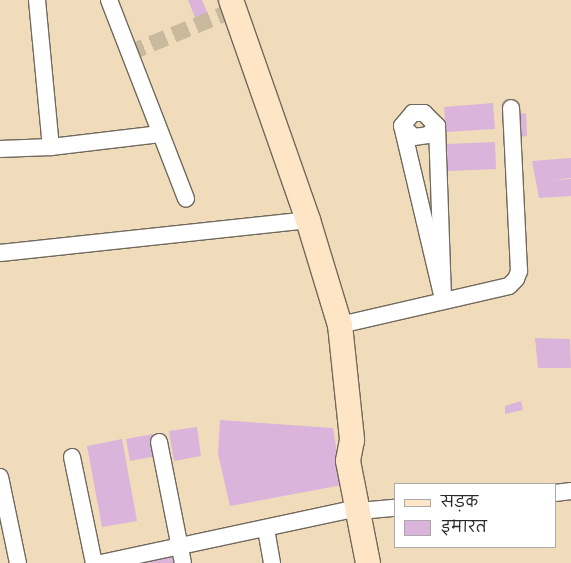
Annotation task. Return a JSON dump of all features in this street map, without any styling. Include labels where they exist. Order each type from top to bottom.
[{"type":"street","points":[[37,0],[51,147]]},
{"type":"street","points":[[109,0],[186,199]]},
{"type":"street","points":[[231,0],[308,220],[340,325],[352,440],[348,461],[381,563]]},
{"type":"street","points":[[340,325],[443,299],[510,286],[519,271],[511,108]]},
{"type":"street","points":[[402,126],[414,137],[428,135],[437,126],[443,299],[402,126]]},
{"type":"street","points":[[0,149],[51,147],[160,134]]},
{"type":"street","points":[[0,253],[308,220]]},
{"type":"street","points":[[159,442],[183,563]]},
{"type":"street","points":[[72,458],[94,563]]},
{"type":"street","points":[[0,477],[18,563]]},
{"type":"street","points":[[556,493],[571,492]]},
{"type":"street","points":[[101,563],[179,545],[364,509],[394,508]]},
{"type":"street","points":[[364,509],[368,563]]},
{"type":"street","points":[[266,529],[272,563]]},
{"type":"building","points":[[188,0],[202,0],[209,17],[197,22]]},
{"type":"building","points":[[493,103],[495,129],[446,132],[444,107]]},
{"type":"building","points":[[526,113],[527,136],[520,137],[519,114]]},
{"type":"building","points":[[495,142],[496,169],[448,171],[447,144]]},
{"type":"building","points":[[571,158],[571,178],[553,180],[571,179],[571,196],[539,198],[532,161]]},
{"type":"building","points":[[535,338],[570,339],[571,368],[538,368]]},
{"type":"building","points":[[521,401],[523,410],[505,414],[505,406]]},
{"type":"building","points":[[220,420],[333,428],[342,485],[230,506],[218,454]]},
{"type":"building","points":[[197,427],[201,456],[174,461],[169,431]]},
{"type":"building","points":[[153,434],[157,456],[130,461],[126,439]]},
{"type":"building","points":[[122,439],[137,521],[102,527],[87,446]]},
{"type":"building","points":[[174,555],[175,563],[143,563],[143,560]]},
{"type":"tunnel","points":[[129,53],[234,10]]}]
